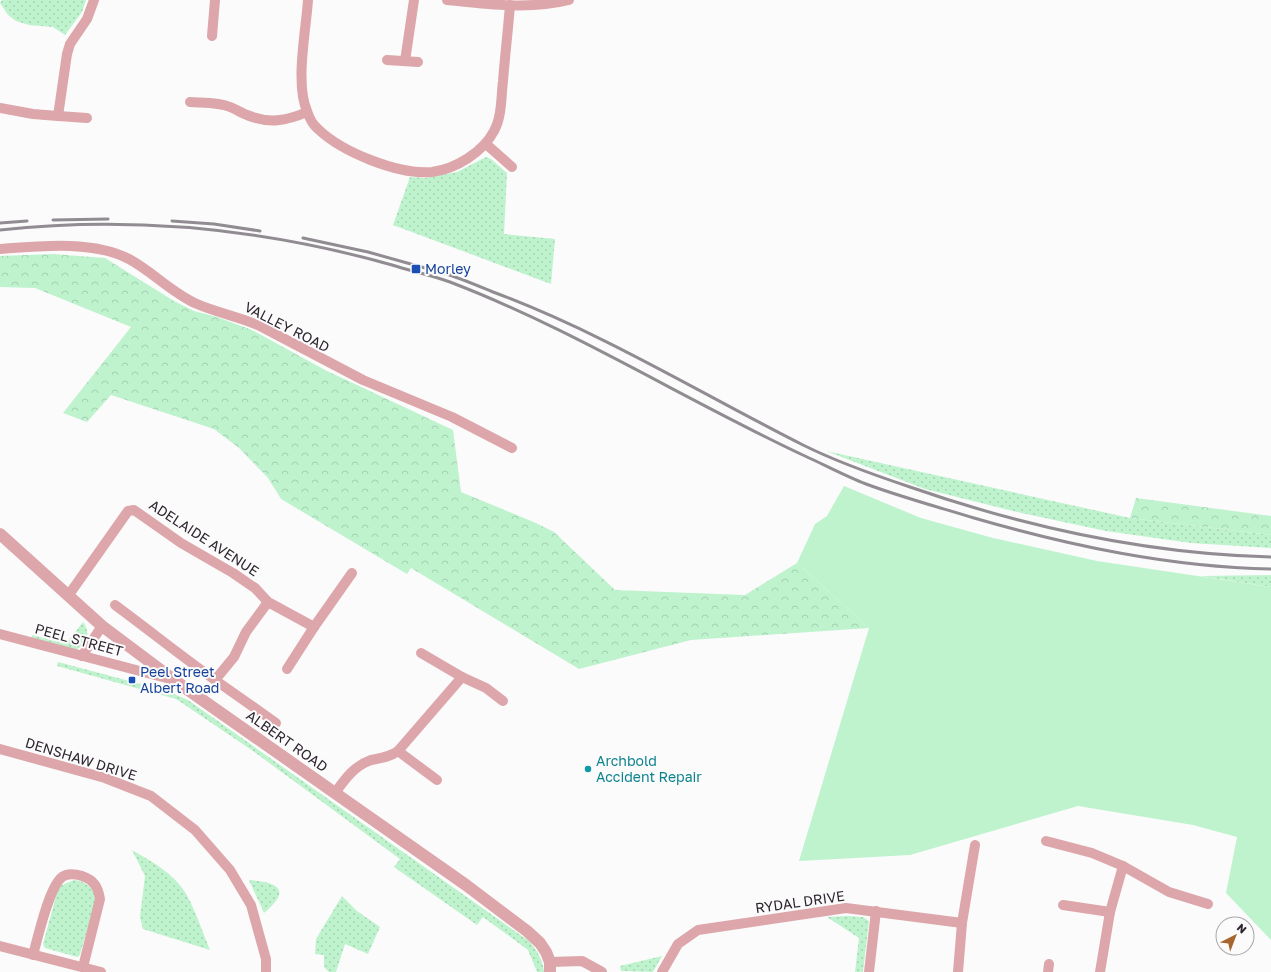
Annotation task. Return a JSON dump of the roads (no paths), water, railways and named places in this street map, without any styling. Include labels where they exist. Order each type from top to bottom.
[{"type":"street","points":[[58,116],[67,54],[70,44],[87,19],[94,0]]},
{"type":"street","points":[[212,36],[215,0]]},
{"type":"street","points":[[308,0],[301,80],[302,98],[307,112],[317,128],[333,141],[354,153],[409,170],[433,172],[454,165],[473,154],[486,144],[495,130],[500,110],[510,5]]},
{"type":"street","points":[[405,61],[414,0]]},
{"type":"street","points":[[447,0],[510,5],[554,4],[569,0]]},
{"type":"street","points":[[387,60],[418,62]]},
{"type":"street","points":[[190,102],[215,103],[230,107],[248,116],[270,121],[288,120],[307,112]]},
{"type":"street","points":[[0,108],[33,114],[87,118]]},
{"type":"street","points":[[486,144],[512,167]]},
{"type":"street","name":"VALLEY ROAD","points":[[0,249],[62,245],[111,252],[129,259],[175,292],[197,304],[255,324],[363,380],[452,417],[512,448]]},
{"type":"street","name":"ADELAIDE AVENUE","points":[[68,596],[128,512],[134,510],[181,543],[233,573],[255,588],[268,602],[314,627]]},
{"type":"street","name":"ALBERT ROAD","points":[[0,534],[102,626],[174,680],[466,885],[527,931],[540,943],[550,967]]},
{"type":"street","points":[[287,669],[352,573]]},
{"type":"street","points":[[215,680],[234,657],[246,632],[268,602]]},
{"type":"street","points":[[115,605],[155,634],[172,650],[276,724]]},
{"type":"street","points":[[82,656],[102,626]]},
{"type":"street","name":"PEEL STREET","points":[[0,634],[174,680]]},
{"type":"street","points":[[421,653],[462,677],[486,688],[504,701]]},
{"type":"street","points":[[335,793],[350,773],[359,766],[384,758],[398,751],[462,677]]},
{"type":"street","name":"DENSHAW DRIVE","points":[[0,749],[105,778],[151,796],[195,830],[230,870],[251,905],[266,959],[266,972]]},
{"type":"street","points":[[398,751],[437,780]]},
{"type":"street","points":[[1046,841],[1092,853],[1123,866],[1168,892],[1208,904]]},
{"type":"street","points":[[958,972],[962,923],[975,845]]},
{"type":"street","points":[[1100,972],[1110,912],[1123,866]]},
{"type":"street","points":[[33,955],[54,885],[63,876],[75,874],[91,879],[98,889],[100,898],[83,968]]},
{"type":"street","points":[[1063,905],[1110,912]]},
{"type":"street","name":"RYDAL DRIVE","points":[[662,972],[678,944],[698,930],[846,908],[962,923]]},
{"type":"street","points":[[869,972],[876,911]]},
{"type":"street","points":[[0,946],[33,955],[57,967],[83,968],[101,972]]},
{"type":"street","points":[[550,967],[582,961],[602,972]]},
{"type":"railway","points":[[53,220],[108,219]]},
{"type":"railway","points":[[0,223],[27,221]]},
{"type":"railway","points":[[172,221],[214,224],[260,231]]},
{"type":"railway","points":[[0,230],[99,224],[148,225],[198,229],[247,234],[296,242],[392,265],[450,282],[540,321],[760,434],[850,478],[879,489],[974,518],[1047,538],[1084,546],[1196,564],[1271,569]]},
{"type":"railway","points":[[303,238],[368,252],[425,268]]},
{"type":"railway","points":[[443,273],[573,325],[803,445],[842,463],[869,473],[998,514],[1088,536],[1179,550],[1225,555],[1271,557]]},
{"type":"place","name":"Morley","points":[[416,269]]},
{"type":"place","name":"Peel Street Albert Road","points":[[132,680]]},
{"type":"place","name":"Archbold Accident Repair","points":[[588,769]]}]
